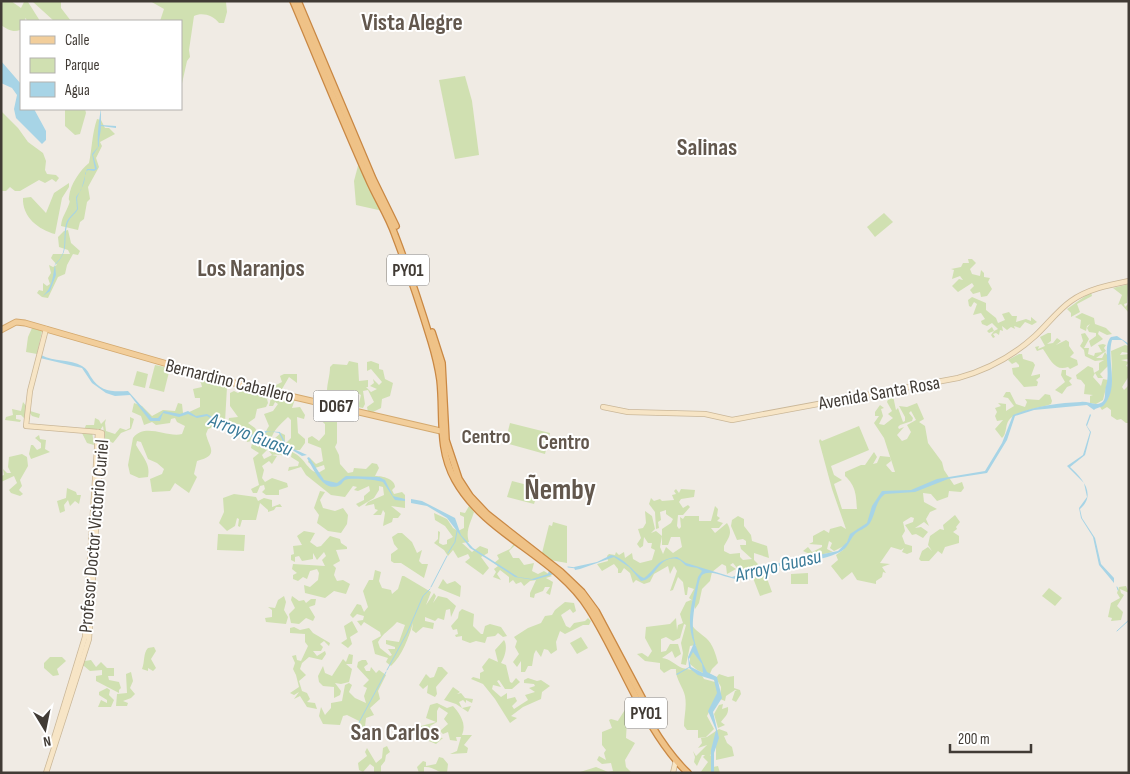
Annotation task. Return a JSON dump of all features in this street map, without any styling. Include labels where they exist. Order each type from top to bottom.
[{"type":"highway","name":"PY01","points":[[294,1],[350,132],[398,231],[442,363],[443,432],[454,469],[470,496],[487,514],[560,573],[589,608],[657,733],[688,773]]},
{"type":"highway","name":"PY01","points":[[298,1],[350,132]]},
{"type":"highway","name":"PY01","points":[[676,759],[692,773]]},
{"type":"main road","name":"Avenida Santa Rosa","points":[[603,407],[628,412],[705,414],[732,420],[958,378],[973,374],[1010,356],[1036,335],[1070,301],[1080,295],[1096,288],[1129,281]]},
{"type":"main road","name":"Bernardino Caballero","points":[[1,330],[16,322],[46,328],[230,382],[443,432]]},
{"type":"main road","name":"Profesor Doctor Victorio Curiel","points":[[44,773],[78,667],[85,637],[98,432],[26,426],[38,356],[46,328]]},
{"type":"main road","points":[[673,773],[676,759]]},
{"type":"green space","points":[[1,1],[11,1],[21,8],[24,2],[28,2],[39,20],[27,20],[25,18],[25,20],[20,20],[20,30],[15,31],[1,25]]},
{"type":"green space","points":[[32,1],[61,1],[61,8],[70,20],[53,20]]},
{"type":"green space","points":[[150,1],[226,2],[227,12],[224,23],[219,23],[207,15],[200,14],[194,16],[189,50],[190,57],[187,61],[182,84],[182,20],[160,20],[164,9]]},
{"type":"green space","points":[[465,76],[472,101],[479,155],[455,159],[439,80]]},
{"type":"green space","points":[[65,110],[85,110],[80,134],[75,135],[65,126]]},
{"type":"green space","points":[[1,111],[18,128],[28,142],[43,153],[46,161],[45,170],[47,174],[56,175],[59,178],[56,182],[52,179],[45,183],[39,180],[20,191],[15,191],[10,187],[6,191],[1,191]]},
{"type":"green space","points":[[97,119],[101,120],[105,128],[109,128],[115,134],[100,142],[102,146],[96,158],[99,167],[88,187],[90,199],[87,202],[84,219],[80,222],[78,230],[61,226],[70,202],[70,192],[73,183],[89,163]]},
{"type":"green space","points":[[359,162],[383,211],[356,205],[354,181]]},
{"type":"green space","points":[[69,183],[69,187],[62,198],[55,234],[38,226],[28,217],[23,205],[23,198],[31,197],[46,213],[54,193]]},
{"type":"green space","points":[[884,213],[893,222],[875,237],[867,227]]},
{"type":"green space","points":[[68,230],[71,243],[80,251],[78,255],[73,254],[65,274],[58,277],[48,298],[42,297],[37,293],[39,290],[43,291],[43,283],[47,286],[50,284],[48,278],[51,273],[49,265],[53,267],[57,265],[51,258],[53,254],[70,254],[68,250],[59,247],[58,237]]},
{"type":"green space","points":[[968,259],[972,259],[976,263],[970,269],[972,274],[980,276],[981,270],[984,273],[984,277],[990,278],[988,282],[992,289],[987,296],[981,297],[980,292],[973,294],[970,290],[974,286],[972,283],[958,292],[952,286],[959,279],[963,280],[960,276],[952,279],[954,270],[951,269],[961,267],[963,263],[969,263]]},
{"type":"green space","points":[[1129,284],[1127,303],[1124,304],[1125,307],[1129,303],[1129,313],[1121,304],[1118,305],[1122,295],[1113,288]]},
{"type":"green space","points":[[1091,292],[1092,296],[1077,304],[1080,312],[1071,317],[1071,313],[1067,309]]},
{"type":"green space","points":[[972,297],[986,303],[986,310],[996,318],[998,323],[1005,320],[1002,314],[1009,312],[1012,316],[1017,316],[1016,322],[1026,319],[1031,321],[1031,317],[1037,322],[1032,325],[1025,322],[1020,328],[1014,326],[1015,329],[1011,327],[1007,330],[1002,326],[1003,331],[1000,330],[999,335],[993,334],[995,337],[993,338],[991,335],[998,329],[992,323],[987,326],[982,324],[981,321],[985,319],[981,313],[973,315],[977,304],[974,302],[971,307],[969,306],[968,300]]},
{"type":"green space","points":[[1082,313],[1094,318],[1095,324],[1106,328],[1112,334],[1107,335],[1099,331],[1098,334],[1103,339],[1091,347],[1089,341],[1096,336],[1096,333],[1089,332],[1087,328],[1090,324],[1087,326],[1086,331],[1080,328],[1081,320],[1075,317]]},
{"type":"green space","points":[[992,327],[994,331],[989,333],[987,331]]},
{"type":"green space","points":[[32,328],[42,331],[37,354],[26,352],[28,337]]},
{"type":"green space","points":[[1051,333],[1051,341],[1047,344],[1053,343],[1057,338],[1061,341],[1056,345],[1066,340],[1069,342],[1069,346],[1074,353],[1070,357],[1077,360],[1078,365],[1070,369],[1068,367],[1060,368],[1053,364],[1043,349],[1037,351],[1035,347],[1039,346],[1038,349],[1045,346],[1040,337]]},
{"type":"green space","points":[[1085,333],[1089,339],[1084,348],[1089,348],[1088,354],[1094,356],[1095,353],[1102,352],[1098,345],[1106,345],[1104,348],[1106,351],[1096,358],[1102,358],[1105,352],[1108,366],[1100,374],[1103,378],[1098,378],[1095,373],[1093,377],[1101,386],[1103,379],[1108,380],[1103,400],[1096,404],[1090,403],[1090,396],[1093,395],[1084,394],[1085,385],[1081,380],[1077,379],[1076,375],[1088,366],[1093,368],[1094,373],[1099,370],[1099,363],[1104,360],[1095,361],[1085,356],[1084,350],[1080,346],[1083,341],[1081,334]]},
{"type":"green space","points":[[1125,345],[1129,346],[1129,353],[1122,352],[1120,355],[1129,354],[1129,359],[1121,360],[1129,362],[1126,366],[1129,367],[1129,376],[1122,387],[1124,390],[1129,385],[1129,423],[1121,419],[1117,420],[1111,416],[1111,410],[1107,407],[1102,410],[1100,407],[1108,398],[1112,382],[1111,351]]},
{"type":"green space","points":[[1022,354],[1023,359],[1033,362],[1035,365],[1031,376],[1040,374],[1040,377],[1036,380],[1038,382],[1037,386],[1024,387],[1013,374],[1012,368],[1019,367],[1019,365],[1016,362],[1012,364],[1008,360]]},
{"type":"green space","points":[[349,361],[358,363],[359,381],[368,380],[368,387],[366,387],[371,392],[377,389],[370,386],[374,383],[373,379],[379,385],[382,382],[371,369],[367,371],[367,362],[371,361],[379,364],[379,369],[383,370],[385,379],[393,383],[390,396],[382,399],[381,408],[371,413],[368,412],[367,407],[374,402],[368,390],[363,391],[365,404],[363,408],[358,407],[361,395],[357,393],[352,404],[347,405],[343,403],[348,395],[347,391],[336,404],[332,402],[332,393],[327,392],[330,367],[333,364],[347,365]]},
{"type":"green space","points":[[155,365],[170,368],[164,392],[149,388]]},
{"type":"green space","points":[[1062,370],[1066,370],[1066,375],[1072,378],[1069,381],[1072,385],[1067,387],[1062,394],[1055,390],[1065,382],[1061,375]]},
{"type":"green space","points":[[137,371],[148,374],[145,388],[133,385]]},
{"type":"green space","points":[[198,373],[209,379],[213,377],[227,387],[225,422],[208,429],[206,434],[211,447],[211,454],[197,461],[194,474],[197,477],[189,493],[175,483],[170,491],[152,492],[150,479],[162,474],[164,469],[148,459],[141,442],[137,441],[136,445],[147,464],[148,477],[139,478],[130,474],[128,465],[133,438],[138,433],[144,431],[182,434],[185,426],[177,422],[175,418],[171,419],[170,423],[156,425],[152,422],[144,425],[141,416],[132,412],[134,403],[142,406],[152,416],[163,410],[175,411],[178,403],[182,404],[183,413],[200,407],[200,398],[195,398],[193,389],[202,387],[195,376]]},
{"type":"green space","points":[[284,374],[297,374],[297,383],[289,377],[282,389],[274,391],[272,387],[282,382],[280,376]]},
{"type":"green space","points":[[245,388],[295,399],[292,408],[300,407],[305,415],[304,419],[297,417],[298,433],[305,439],[305,443],[300,450],[291,450],[289,455],[272,455],[277,456],[272,464],[269,461],[262,466],[264,470],[262,478],[265,482],[272,478],[287,483],[288,487],[279,490],[279,495],[266,495],[262,492],[265,489],[264,485],[260,486],[257,493],[253,493],[251,489],[259,485],[253,458],[259,453],[251,448],[252,443],[261,439],[247,442],[246,437],[234,437],[227,431],[229,418],[238,417],[230,406],[230,393],[234,391],[238,393]],"holes":[[[271,398],[269,406],[273,406],[275,402],[278,404],[273,411],[264,414],[269,426],[261,439],[255,428],[248,423],[255,418],[257,409],[266,407],[267,399]],[[288,417],[291,420],[291,438],[285,444],[285,435],[281,433],[275,438],[281,445],[269,451],[272,455],[264,459],[262,455],[271,446],[272,437]]]},
{"type":"green space","points":[[1006,392],[1010,392],[1016,404],[1025,407],[1027,402],[1025,399],[1039,400],[1045,394],[1050,395],[1052,401],[1051,404],[1022,412],[1012,417],[1002,438],[995,429],[1003,420],[997,421],[995,408],[1001,406],[998,403],[1006,404],[1006,411],[1014,406],[1008,398],[1003,397]]},
{"type":"green space","points":[[893,396],[896,410],[898,408],[903,422],[905,417],[899,406],[907,407],[917,403],[924,419],[919,422],[925,426],[928,443],[942,462],[944,470],[954,485],[962,482],[964,488],[961,492],[949,491],[948,497],[937,501],[931,494],[923,493],[924,502],[937,509],[930,512],[926,519],[929,526],[924,522],[915,528],[921,527],[928,532],[923,538],[916,534],[912,535],[905,525],[913,522],[914,518],[911,517],[903,522],[905,531],[902,536],[905,544],[912,546],[912,552],[907,554],[902,552],[904,548],[901,550],[891,547],[880,563],[890,564],[882,567],[886,573],[883,572],[882,577],[876,581],[876,584],[857,580],[852,572],[842,580],[831,566],[838,560],[836,555],[843,550],[845,545],[834,551],[830,548],[832,543],[829,541],[827,549],[833,552],[817,555],[803,551],[808,547],[812,552],[822,547],[822,545],[809,544],[813,542],[813,536],[824,530],[829,533],[830,529],[841,526],[846,529],[832,489],[820,439],[822,441],[859,426],[869,450],[831,466],[834,475],[842,480],[834,484],[842,509],[857,509],[855,491],[845,476],[845,472],[865,465],[874,452],[877,457],[873,464],[877,463],[880,456],[890,457],[891,461],[886,465],[892,472],[895,472],[884,438],[874,423],[879,416],[875,416],[875,412],[880,405],[884,408],[881,409],[883,416],[879,424],[884,425],[893,418],[888,414],[892,411],[887,402],[889,397]],"holes":[[[911,411],[916,420],[907,425],[911,432],[907,439],[902,441],[897,435],[904,427],[899,429],[898,427],[912,421],[913,418],[909,413]]]},
{"type":"green space","points":[[23,402],[30,411],[40,414],[39,418],[32,416],[30,413],[30,419],[26,420],[21,415],[16,415],[16,419],[21,420],[20,422],[5,420],[6,417],[13,415],[12,409],[21,411]]},
{"type":"green space","points":[[325,408],[329,415],[332,413],[337,414],[337,443],[335,447],[339,455],[340,464],[348,473],[353,472],[354,468],[366,469],[372,463],[377,464],[379,468],[375,476],[391,480],[395,487],[392,490],[394,494],[402,492],[405,495],[405,508],[391,506],[401,514],[398,518],[393,518],[392,522],[383,526],[385,513],[383,510],[381,515],[373,515],[378,510],[375,509],[374,504],[365,506],[368,502],[384,495],[383,487],[379,486],[379,490],[374,498],[359,507],[356,504],[364,500],[364,496],[370,491],[369,486],[358,491],[354,490],[357,487],[353,486],[345,497],[331,495],[306,475],[301,467],[288,471],[289,467],[298,466],[299,462],[291,457],[292,452],[314,471],[318,473],[325,469],[324,465],[315,468],[308,462],[310,458],[316,464],[323,461],[321,448],[308,443],[308,438],[312,436],[319,441],[325,434],[325,424],[318,418],[321,410]]},
{"type":"green space","points":[[130,417],[134,419],[131,429],[121,433],[113,443],[105,439],[103,426],[100,430],[92,431],[94,445],[87,443],[82,433],[76,431],[80,428],[84,430],[86,425],[94,425],[95,418],[101,424],[106,419],[106,431],[115,434],[120,428],[126,430],[130,428]]},
{"type":"green space","points":[[510,423],[550,433],[545,454],[509,444],[510,440],[506,439]]},
{"type":"green space","points":[[39,435],[40,439],[46,440],[45,449],[50,452],[31,459],[29,454],[31,445],[37,450],[41,448],[41,443],[35,438]]},
{"type":"green space","points":[[22,454],[27,457],[28,466],[20,480],[22,486],[19,490],[23,494],[20,496],[11,493],[9,490],[17,483],[14,476],[1,482],[1,476],[4,475],[3,469],[7,473],[11,473],[8,467],[9,457]]},
{"type":"green space","points":[[512,481],[539,488],[534,504],[507,497]]},
{"type":"green space","points":[[67,488],[76,492],[77,495],[81,495],[79,504],[75,501],[70,506],[68,500],[64,505],[65,511],[60,513],[57,501],[66,498]]},
{"type":"green space","points":[[676,489],[679,493],[681,489],[695,490],[694,497],[681,499],[679,502],[683,508],[688,505],[690,507],[683,515],[678,515],[677,526],[679,529],[681,527],[680,517],[683,519],[685,516],[699,516],[699,521],[711,521],[715,506],[718,509],[717,516],[720,518],[717,521],[723,523],[719,528],[711,528],[715,533],[727,523],[730,530],[724,551],[730,554],[740,553],[740,557],[743,560],[752,559],[741,549],[740,545],[746,545],[746,541],[743,539],[737,540],[731,526],[732,520],[738,516],[744,519],[744,526],[751,535],[752,541],[767,546],[769,558],[754,553],[754,560],[759,565],[749,570],[743,569],[740,572],[733,563],[730,565],[736,569],[727,574],[726,566],[722,564],[712,572],[710,581],[702,589],[699,603],[695,609],[694,605],[691,618],[692,625],[711,643],[718,663],[712,669],[709,676],[690,664],[690,653],[696,649],[696,645],[690,646],[686,665],[681,664],[683,653],[681,643],[686,625],[684,624],[680,638],[673,641],[666,637],[661,639],[661,652],[666,651],[670,644],[678,644],[681,654],[675,658],[672,651],[662,658],[680,667],[696,671],[704,679],[715,682],[719,689],[716,707],[707,716],[714,729],[706,737],[698,738],[698,730],[687,730],[684,726],[685,696],[676,669],[671,669],[664,673],[660,669],[660,663],[645,661],[637,654],[642,653],[648,657],[652,651],[645,638],[646,627],[670,624],[676,618],[677,630],[678,625],[683,623],[680,614],[686,602],[693,601],[689,598],[694,589],[688,587],[687,595],[685,595],[683,582],[678,577],[673,590],[670,591],[677,571],[674,566],[670,574],[668,566],[654,574],[650,582],[644,584],[636,580],[633,583],[630,573],[624,568],[621,573],[618,573],[618,569],[614,564],[602,571],[597,564],[608,561],[607,556],[609,554],[615,555],[616,552],[619,555],[624,552],[625,558],[632,553],[633,559],[640,563],[652,560],[655,550],[651,548],[652,543],[648,543],[644,537],[643,546],[640,548],[637,544],[641,538],[638,529],[643,528],[646,523],[645,511],[652,516],[655,529],[651,533],[656,531],[662,536],[662,529],[671,523],[673,519],[666,514],[666,510],[660,512],[661,520],[658,522],[659,528],[656,529],[655,512],[649,504],[651,498],[654,501],[660,499],[662,501],[674,500],[672,495],[676,494],[674,491]],"holes":[[[662,536],[662,545],[668,545],[671,537],[680,537],[682,547],[673,553],[666,547],[663,554],[660,547]]]},
{"type":"green space","points":[[320,491],[325,492],[320,500],[323,508],[335,511],[343,508],[348,515],[347,524],[341,533],[328,531],[317,523],[319,515],[314,508]]},
{"type":"green space","points":[[234,494],[256,497],[258,501],[264,498],[272,500],[272,507],[280,504],[282,507],[276,507],[268,512],[260,503],[256,520],[242,520],[240,527],[238,526],[239,519],[237,518],[235,526],[227,531],[219,523],[224,512],[223,498]]},
{"type":"green space","points":[[469,506],[474,512],[468,530],[469,542],[462,543],[472,552],[480,546],[488,549],[488,553],[481,557],[489,568],[483,575],[465,562],[470,558],[468,554],[458,558],[453,550],[448,556],[444,550],[434,543],[438,539],[438,531],[440,532],[439,543],[443,545],[447,544],[447,540],[453,537],[445,526],[435,520],[434,513],[447,519],[453,528],[458,531],[464,528],[464,517],[460,515],[460,512],[465,513]]},
{"type":"green space","points":[[955,515],[960,522],[956,527],[957,529],[953,532],[959,536],[959,543],[945,547],[942,554],[938,551],[929,561],[921,561],[919,559],[922,551],[928,547],[932,551],[928,545],[930,536],[940,529],[944,530],[943,525]]},
{"type":"green space","points":[[553,522],[567,526],[567,563],[550,560],[542,553],[549,525],[552,526]]},
{"type":"green space","points":[[304,531],[315,533],[310,542],[317,547],[321,546],[330,536],[340,539],[341,543],[347,547],[347,549],[336,550],[340,561],[333,565],[336,568],[334,575],[337,581],[343,580],[350,584],[346,594],[334,591],[325,598],[305,593],[304,585],[310,587],[318,580],[319,573],[317,569],[310,571],[307,579],[303,577],[298,581],[293,579],[293,575],[297,573],[292,569],[293,564],[325,566],[322,560],[326,556],[324,552],[317,560],[313,553],[313,559],[302,561],[299,556],[295,557],[295,562],[291,560],[291,555],[294,554],[293,546],[302,545],[297,536]]},
{"type":"green space","points":[[402,533],[412,542],[417,553],[422,550],[419,561],[422,564],[428,564],[424,578],[401,563],[391,561],[391,554],[398,549],[392,537]]},
{"type":"green space","points":[[218,534],[245,535],[244,551],[217,550]]},
{"type":"green space","points":[[515,545],[509,551],[513,558],[519,558],[524,565],[534,563],[532,571],[538,574],[544,571],[552,576],[546,578],[553,582],[550,595],[546,593],[550,587],[545,587],[543,591],[535,594],[534,598],[530,597],[536,580],[530,581],[524,586],[521,582],[516,584],[513,580],[509,583],[509,577],[500,570],[497,574],[501,580],[493,577],[496,572],[494,569],[498,566],[494,563],[499,559],[497,555],[510,549]]},
{"type":"green space","points":[[375,570],[381,572],[379,581],[382,588],[391,590],[392,594],[398,589],[402,576],[404,576],[431,592],[426,605],[434,593],[436,596],[433,603],[438,596],[447,598],[456,606],[451,617],[450,609],[446,610],[444,620],[438,618],[435,621],[425,617],[425,621],[434,623],[433,629],[423,627],[416,633],[412,630],[413,623],[402,652],[391,666],[386,662],[388,658],[375,654],[372,641],[381,636],[380,632],[364,622],[361,626],[357,621],[363,620],[364,616],[357,614],[353,618],[350,615],[357,604],[361,605],[364,612],[368,607],[363,591],[369,580],[373,580]],"holes":[[[397,622],[405,625],[399,642],[386,640],[386,644],[395,647],[395,649],[388,649],[392,655],[390,656],[380,648],[378,642]]]},
{"type":"green space","points":[[765,573],[772,592],[760,596],[753,578]]},
{"type":"green space","points":[[808,573],[808,584],[791,584],[791,574]]},
{"type":"green space","points":[[443,579],[447,584],[455,581],[461,586],[460,597],[438,588]]},
{"type":"green space","points":[[1126,586],[1129,593],[1120,589],[1124,595],[1117,606],[1123,612],[1121,620],[1111,621],[1112,618],[1108,617],[1111,603],[1120,598],[1117,593],[1119,587]]},
{"type":"green space","points":[[1049,588],[1062,598],[1055,606],[1042,596]]},
{"type":"green space","points":[[284,596],[286,602],[284,610],[288,617],[286,624],[266,622],[265,618],[272,617],[272,610],[268,607],[275,608],[278,600]]},
{"type":"green space","points":[[292,596],[299,601],[304,600],[306,603],[311,599],[316,599],[315,605],[309,607],[315,617],[313,621],[306,618],[299,624],[291,623],[289,614],[295,608],[291,600]]},
{"type":"green space","points":[[565,602],[574,603],[576,611],[573,613],[570,609],[561,615],[566,626],[570,628],[574,623],[585,621],[588,618],[591,621],[589,625],[583,625],[565,634],[560,631],[556,642],[557,650],[551,654],[548,650],[544,649],[541,657],[536,650],[532,666],[528,666],[525,672],[521,672],[521,661],[517,667],[513,662],[519,654],[515,647],[517,641],[514,637],[528,628],[541,623],[545,616],[552,615]]},
{"type":"green space","points":[[462,609],[474,614],[473,626],[481,634],[483,634],[485,626],[490,624],[501,627],[507,636],[503,637],[498,633],[495,636],[487,637],[485,643],[476,641],[470,643],[462,640],[462,636],[456,637],[455,635],[458,634],[457,629],[453,630],[451,626],[458,618],[459,612]]},
{"type":"green space","points":[[352,621],[358,632],[350,637],[352,644],[348,648],[341,643],[347,639],[344,626]]},
{"type":"green space","points":[[294,627],[300,630],[309,628],[313,633],[330,643],[329,646],[324,641],[320,644],[323,647],[321,651],[313,651],[317,656],[325,651],[326,654],[322,660],[309,657],[302,663],[300,669],[306,675],[299,681],[302,691],[307,693],[310,699],[307,702],[315,703],[317,709],[307,707],[300,696],[294,699],[299,692],[294,695],[290,693],[299,687],[293,669],[295,663],[292,656],[296,655],[297,660],[301,661],[308,646],[305,642],[305,634],[290,633],[290,628]]},
{"type":"green space","points":[[581,637],[588,648],[577,654],[570,643]]},
{"type":"green space","points":[[504,640],[506,651],[501,663],[506,665],[510,682],[512,683],[516,678],[520,682],[512,689],[505,689],[499,680],[497,681],[501,687],[493,685],[492,689],[501,697],[507,693],[507,699],[515,697],[517,701],[512,706],[514,709],[528,700],[525,695],[535,692],[529,688],[535,686],[534,684],[524,683],[524,680],[528,678],[537,681],[541,680],[550,686],[542,692],[541,699],[523,707],[511,716],[517,718],[510,723],[483,684],[471,679],[473,677],[480,679],[480,673],[484,671],[482,667],[489,658],[498,662],[495,650]]},
{"type":"green space","points":[[154,647],[156,651],[151,659],[156,668],[153,671],[148,668],[148,671],[142,669],[146,650]]},
{"type":"green space","points":[[349,654],[353,655],[352,664],[346,664],[352,669],[349,682],[335,683],[341,691],[340,695],[334,698],[334,687],[323,686],[319,682],[318,676],[323,666],[325,673],[332,676],[343,659],[346,662]]},
{"type":"green space","points":[[86,656],[85,661],[91,660],[96,667],[101,662],[107,668],[114,668],[114,676],[108,676],[109,680],[119,682],[121,688],[119,693],[96,681],[96,676],[102,675],[102,670],[90,671],[81,666]]},
{"type":"green space","points":[[50,657],[62,657],[66,661],[57,669],[59,675],[53,676],[44,668],[44,663]]},
{"type":"green space","points":[[366,660],[368,664],[364,667],[366,671],[370,671],[371,667],[376,673],[379,670],[386,675],[378,691],[380,699],[370,708],[374,715],[366,718],[365,727],[362,730],[357,729],[359,721],[347,715],[343,716],[340,725],[323,724],[319,716],[321,707],[325,715],[331,708],[331,703],[342,701],[345,685],[349,683],[352,685],[349,692],[355,698],[366,703],[364,696],[367,688],[363,686],[369,680],[357,667],[358,662]]},
{"type":"green space","points":[[438,667],[442,667],[448,673],[436,687],[437,694],[435,697],[427,693],[428,685],[423,689],[419,685],[426,674],[430,678],[434,677]]},
{"type":"green space","points":[[131,672],[133,681],[130,688],[135,694],[123,701],[128,703],[127,706],[116,706],[117,694],[127,693],[126,674]]},
{"type":"green space","points":[[719,674],[728,677],[734,676],[734,688],[740,690],[741,694],[736,702],[732,700],[735,691],[737,691],[735,690],[726,696],[725,701],[720,699],[721,687],[716,678]]},
{"type":"green space","points":[[453,687],[460,692],[457,694],[461,693],[465,698],[473,699],[472,703],[466,700],[466,703],[463,700],[459,702],[462,708],[444,700]]},
{"type":"green space","points":[[107,688],[110,690],[109,695],[114,700],[111,707],[98,707],[101,700],[107,703],[107,700],[99,695],[99,692]]},
{"type":"green space","points":[[632,700],[637,703],[638,720],[634,723],[627,720],[626,738],[635,743],[625,760],[626,767],[632,773],[577,773],[596,767],[608,772],[613,771],[611,763],[602,764],[597,760],[599,756],[606,760],[604,753],[606,750],[602,745],[602,732],[612,728],[609,720],[618,721]]},
{"type":"green space","points":[[437,703],[447,708],[453,706],[463,723],[462,735],[472,735],[464,745],[468,748],[467,753],[450,754],[457,751],[461,737],[456,737],[457,741],[450,740],[448,732],[443,734],[440,731],[448,724],[444,719],[448,713],[439,707],[437,722],[430,726],[431,731],[428,736],[443,738],[436,744],[424,739],[421,726],[436,722],[426,718],[430,705]]},
{"type":"green space","points":[[723,704],[722,709],[728,707],[728,712],[721,722],[725,725],[718,728],[714,714],[719,705]]},
{"type":"green space","points":[[471,706],[468,712],[462,708]]},
{"type":"green space","points":[[719,729],[727,732],[728,735],[724,736],[727,743],[732,747],[734,756],[716,760],[716,746],[713,754],[710,755],[713,757],[713,767],[718,766],[720,773],[714,773],[713,769],[712,773],[700,773],[708,762],[703,757],[705,755],[702,755],[697,766],[694,762],[693,751],[696,756],[707,745],[698,748],[702,743],[701,738],[707,737]]},
{"type":"green space","points":[[387,746],[390,752],[386,755],[385,761],[381,766],[381,773],[374,773],[374,767],[370,764],[363,772],[359,770],[358,763],[367,756],[365,752],[367,748],[376,763],[382,758],[383,748]]},
{"type":"green space","points":[[439,757],[443,758],[448,764],[447,773],[424,767],[424,773],[419,773],[417,767],[423,761],[426,762],[426,766],[436,764]]},
{"type":"water","points":[[1,61],[20,83],[20,110],[35,110],[46,131],[46,140],[42,144],[16,118],[14,109],[17,95],[12,88],[1,83]]},
{"type":"water","points":[[101,110],[101,125],[116,126],[116,128],[101,126],[99,146],[93,155],[97,169],[94,171],[88,170],[86,172],[87,169],[95,169],[92,154],[98,147],[98,128]]},
{"type":"water","points":[[80,192],[77,198],[78,209],[67,225],[64,250],[66,224],[77,209],[76,197]]},
{"type":"water","points":[[64,250],[63,255],[60,260],[55,265],[56,275],[50,291],[43,296],[50,286],[55,264]]},
{"type":"water","points":[[1117,336],[1129,344],[1129,346],[1122,340],[1112,340],[1110,356],[1111,390],[1109,398],[1103,406],[1094,410],[1087,405],[1034,410],[1015,416],[1007,440],[987,473],[948,479],[915,492],[885,494],[879,500],[868,525],[852,537],[843,550],[832,556],[759,570],[738,579],[714,573],[702,575],[694,610],[693,628],[695,644],[707,672],[717,677],[722,698],[713,712],[719,738],[714,753],[714,773],[711,773],[711,750],[716,730],[708,711],[717,693],[714,680],[698,675],[689,668],[676,674],[689,667],[688,657],[694,643],[690,626],[691,610],[698,577],[702,571],[687,566],[679,560],[671,559],[661,564],[646,580],[641,581],[629,567],[614,557],[580,569],[575,570],[574,567],[597,562],[611,555],[621,559],[644,578],[660,562],[677,557],[686,563],[732,577],[764,566],[838,551],[847,542],[850,534],[867,523],[872,506],[882,491],[911,490],[937,479],[985,471],[1002,443],[1013,415],[1029,409],[1055,404],[1083,402],[1096,404],[1103,402],[1107,380],[1107,346],[1111,337]],"holes":[[[693,652],[702,664],[703,673],[691,667],[689,659]]]},
{"type":"water","points":[[41,355],[82,366],[98,386],[107,390],[128,391],[152,418],[158,418],[164,411],[180,414],[188,411],[196,416],[207,414],[222,422],[221,425],[207,416],[197,418],[188,414],[179,417],[163,413],[160,421],[150,421],[130,395],[115,396],[106,393],[92,383],[82,368],[40,358]]},
{"type":"water","points":[[1090,414],[1087,426],[1091,432],[1085,455],[1070,467],[1084,483],[1067,466],[1083,455],[1090,432],[1086,425]]},
{"type":"water","points":[[228,422],[237,429],[256,436],[264,431],[269,431],[259,437],[265,441],[284,443],[279,433],[271,431],[280,432],[287,446],[307,455],[302,456],[284,445],[265,442],[227,428]]},
{"type":"water","points":[[309,457],[324,480],[337,483],[346,476],[379,477],[385,480],[393,496],[405,499],[405,501],[395,500],[383,482],[380,481],[348,479],[344,480],[340,485],[329,486],[320,479],[307,458]]},
{"type":"water","points":[[1087,497],[1080,509],[1082,518],[1095,538],[1101,564],[1114,578],[1114,583],[1099,565],[1093,537],[1081,518],[1079,508]]},
{"type":"water","points":[[411,499],[422,501],[455,518],[461,535],[473,548],[518,577],[532,579],[548,574],[549,570],[554,574],[534,580],[515,577],[470,548],[447,518],[427,506],[411,503]]},
{"type":"waterway","name":"Arroyo Guasu","points":[[221,423],[228,427]]},
{"type":"waterway","points":[[448,553],[455,542],[457,531]]},
{"type":"waterway","points":[[431,587],[447,556]]},
{"type":"waterway","name":"Arroyo Guasu","points":[[568,567],[576,568]]},
{"type":"waterway","points":[[387,670],[407,633],[423,596],[430,589]]},
{"type":"waterway","points":[[1117,631],[1129,620]]},
{"type":"waterway","points":[[356,728],[386,672]]},
{"type":"district","name":"Vista Alegre","points":[[412,22]]},
{"type":"district","name":"Salinas","points":[[707,147]]},
{"type":"district","name":"Los Naranjos","points":[[251,268]]},
{"type":"district","name":"Centro","points":[[486,436]]},
{"type":"district","name":"Centro","points":[[564,442]]},
{"type":"district","name":"Ñemby","points":[[560,489]]},
{"type":"district","name":"San Carlos","points":[[395,732]]}]
